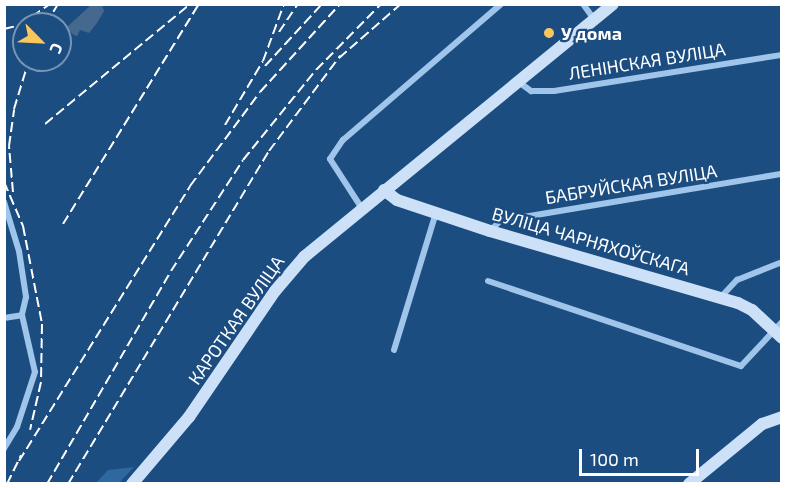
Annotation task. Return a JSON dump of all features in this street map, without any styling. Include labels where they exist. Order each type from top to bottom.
[{"type":"street","points":[[361,207],[330,159],[367,119],[501,4]]},
{"type":"street","points":[[583,4],[594,20]]},
{"type":"street","name":"КАРОТКАЯ ВУЛІЦА","points":[[132,483],[196,407],[290,273],[361,207],[520,82],[613,4]]},
{"type":"street","name":"ЛЕНІНСКАЯ ВУЛІЦА","points":[[520,82],[531,91],[554,91],[782,55]]},
{"type":"street","name":"БАБРУЙСКАЯ ВУЛІЦА","points":[[490,231],[500,221],[782,174]]},
{"type":"street","name":"ВУЛІЦА ЧАРНЯХОЎСКАГА","points":[[384,190],[397,200],[490,231],[745,306],[779,330]]},
{"type":"street","points":[[4,202],[19,251],[26,297],[22,315],[35,372],[17,427],[4,450]]},
{"type":"street","points":[[394,350],[436,213]]},
{"type":"street","points":[[720,298],[737,280],[780,264]]},
{"type":"street","points":[[488,281],[741,366],[779,330]]},
{"type":"street","points":[[4,318],[22,315]]},
{"type":"street","points":[[689,483],[762,424],[782,417]]},
{"type":"shaded area","points":[[92,4],[102,5],[104,11],[89,33],[80,30],[77,36],[74,35],[72,22]]},
{"type":"shaded area","points":[[134,467],[119,483],[96,483],[108,470]]},
{"type":"railway","points":[[4,29],[20,25],[50,4]]},
{"type":"railway","points":[[53,12],[58,4]]},
{"type":"railway","points":[[45,124],[190,4]]},
{"type":"railway","points":[[63,224],[199,4]]},
{"type":"railway","points":[[225,125],[263,61],[284,4]]},
{"type":"railway","points":[[279,32],[298,4]]},
{"type":"railway","points":[[265,66],[322,4]]},
{"type":"railway","points":[[19,461],[190,186],[260,92],[340,4]]},
{"type":"railway","points":[[47,484],[171,271],[243,160],[316,70],[381,4]]},
{"type":"railway","points":[[339,58],[401,4]]},
{"type":"railway","points":[[68,484],[269,151],[340,56]]},
{"type":"railway","points":[[13,192],[9,146],[14,109],[25,72]]},
{"type":"railway","points":[[4,182],[23,226],[42,324],[41,382],[30,430]]},
{"type":"railway","points":[[7,484],[21,455]]},
{"type":"place","name":"У дома","points":[[549,33]]}]
